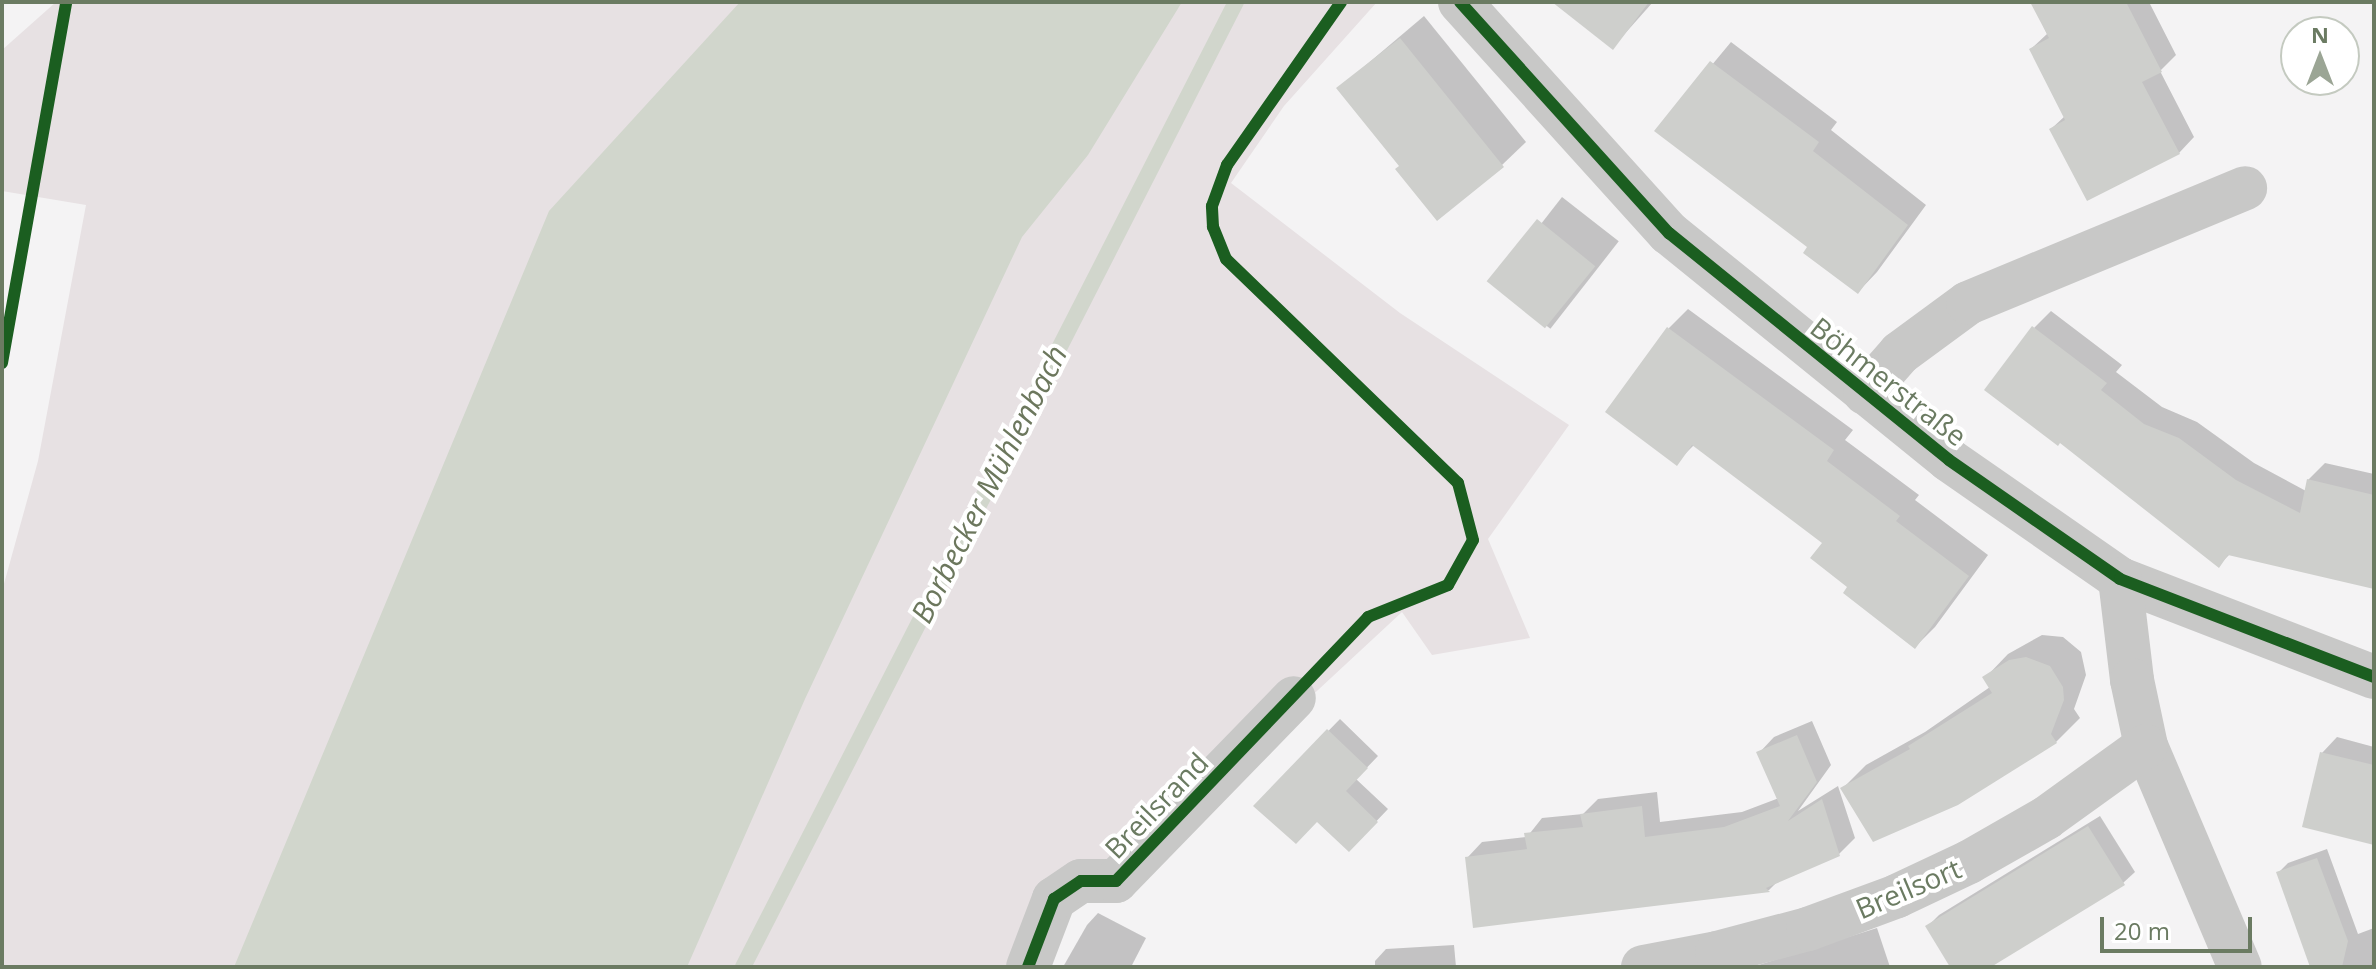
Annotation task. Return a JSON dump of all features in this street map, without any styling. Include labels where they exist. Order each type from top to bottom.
[{"type":"street","name":"Böhmerstraße","points":[[1460,2],[1669,233],[1949,460],[2120,579],[2374,677]]},
{"type":"street","name":"Böhmerstraße","points":[[1865,393],[1900,353],[1968,303],[2245,188]]},
{"type":"street","points":[[2120,579],[2132,680],[2146,746],[2240,967]]},
{"type":"street","name":"Breilsrand","points":[[1028,967],[1054,899],[1081,881],[1116,881],[1294,698]]},
{"type":"street","name":"Breilsort","points":[[1643,967],[1717,953],[1808,929],[1897,896],[1969,862],[2046,818],[2146,746]]},
{"type":"shaded area","points":[[56,2],[1377,2],[1284,106],[1231,183],[1400,313],[1569,425],[1488,539],[1530,638],[1432,655],[1402,612],[1304,703],[1120,854],[1077,874],[1021,967],[2,967],[2,591],[38,461],[86,205],[2,191],[2,50]]},
{"type":"shaded area","points":[[740,2],[1182,2],[1088,155],[1022,237],[805,699],[687,967],[234,967],[549,211]]},
{"type":"building","points":[[1552,2],[1649,2],[1613,50]]},
{"type":"building","points":[[2030,2],[2126,2],[2162,72],[2142,82],[2180,154],[2087,201],[2049,129],[2065,120],[2029,49],[2049,38]]},
{"type":"building","points":[[1400,38],[1504,167],[1437,221],[1395,169],[1399,166],[1336,88]]},
{"type":"building","points":[[1710,61],[1819,142],[1813,151],[1908,225],[1858,294],[1803,253],[1807,247],[1654,131]]},
{"type":"building","points":[[1537,219],[1595,266],[1545,328],[1487,281]]},
{"type":"building","points":[[2032,326],[2107,383],[2101,390],[2144,424],[2179,438],[2236,480],[2300,513],[2307,479],[2374,495],[2374,589],[2228,555],[2219,568],[2060,443],[2058,446],[1984,390]]},
{"type":"building","points":[[1667,327],[1834,450],[1827,461],[1900,516],[1896,521],[1969,576],[1915,649],[1843,593],[1847,587],[1810,558],[1822,543],[1692,445],[1677,466],[1605,412]]},
{"type":"building","points":[[2026,657],[2050,666],[2063,687],[2064,700],[2051,734],[2057,743],[1958,805],[1873,842],[1840,788],[1910,749],[1908,746],[1992,693],[1982,677],[2009,660]]},
{"type":"building","points":[[1327,729],[1368,768],[1346,791],[1378,822],[1349,852],[1317,822],[1296,844],[1253,806]]},
{"type":"building","points":[[1797,735],[1817,782],[1788,821],[1822,799],[1840,856],[1766,888],[1770,892],[1473,928],[1465,857],[1527,849],[1524,833],[1583,827],[1580,814],[1642,806],[1645,837],[1724,827],[1780,806],[1756,752]]},
{"type":"building","points":[[2320,752],[2374,765],[2374,845],[2302,827]]},
{"type":"building","points":[[2088,826],[2125,885],[1991,967],[1950,967],[1925,926]]},
{"type":"building","points":[[2317,858],[2348,941],[2342,967],[2310,967],[2276,872]]},
{"type":"waterway","name":"Borbecker Mühlenbach","points":[[743,967],[1236,2]]},
{"type":"cycle path","points":[[2,363],[66,2]]},
{"type":"cycle path","points":[[1028,967],[1054,899],[1081,881],[1116,881],[1368,617],[1448,585],[1473,540],[1458,483],[1226,259],[1213,227],[1212,206],[1227,165],[1341,2]]},
{"type":"cycle path","points":[[1460,2],[1669,233],[1949,460],[2120,579],[2374,677]]}]
